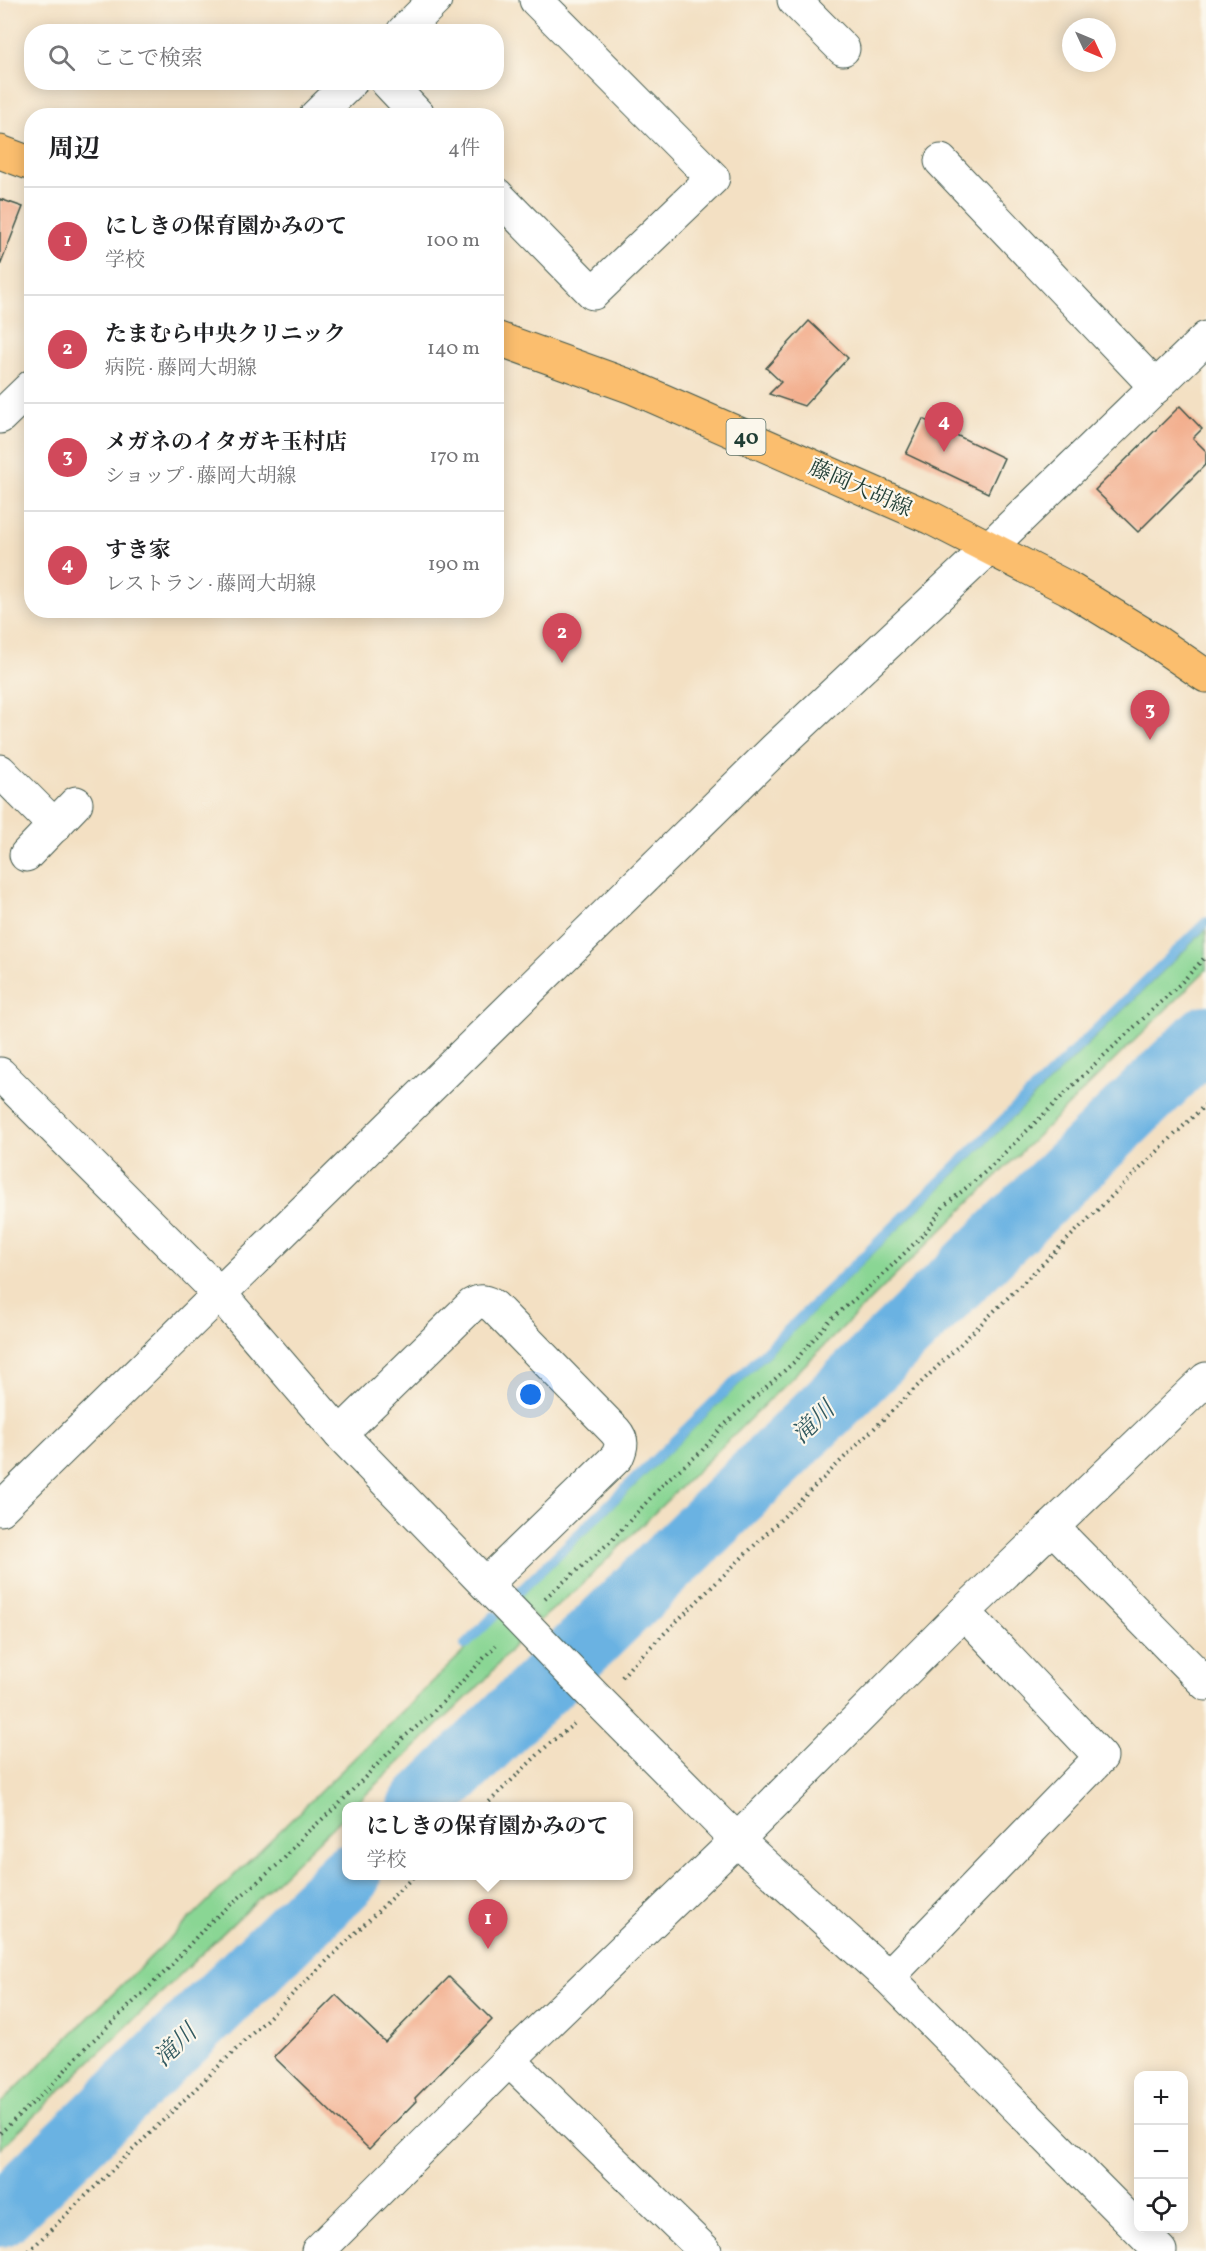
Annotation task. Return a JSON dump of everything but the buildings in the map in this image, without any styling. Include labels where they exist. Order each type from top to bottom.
[{"type":"main road","points":[[0,152],[24,161]]},
{"type":"main road","name":"藤岡大胡線","points":[[504,341],[632,387],[931,518],[1068,588],[1155,641],[1206,676]]},
{"type":"street","points":[[411,24],[435,0]]},
{"type":"street","points":[[504,202],[593,293],[713,178],[536,0]]},
{"type":"street","points":[[794,0],[843,49]]},
{"type":"street","points":[[324,108],[343,90]]},
{"type":"street","points":[[395,90],[411,108]]},
{"type":"street","points":[[941,161],[1156,387]]},
{"type":"street","points":[[0,1509],[767,757],[990,547],[1206,338]]},
{"type":"street","points":[[0,417],[24,394]]},
{"type":"street","points":[[0,771],[66,815],[26,855]]},
{"type":"street","points":[[0,1074],[219,1293],[340,1434],[596,1698],[737,1840],[888,1977],[1160,2251]]},
{"type":"street","points":[[340,1434],[464,1313],[479,1301],[494,1306],[615,1431],[621,1439],[622,1448],[618,1457],[486,1584]]},
{"type":"street","points":[[318,2251],[509,2060],[737,1840],[964,1612],[1206,1379]]},
{"type":"street","points":[[1052,1527],[1206,1684]]},
{"type":"street","points":[[888,1977],[1101,1757],[964,1612]]},
{"type":"street","points":[[509,2060],[705,2251]]},
{"type":"path","points":[[0,2133],[167,1970],[208,1924],[282,1862],[303,1836],[337,1806],[404,1737],[431,1715],[610,1542],[668,1479],[701,1452],[722,1427],[794,1362],[830,1320],[876,1281],[925,1233],[944,1206],[983,1174],[1181,983],[1206,956]]},
{"type":"path","points":[[489,1802],[550,1743],[589,1713],[596,1698],[1206,1104]]},
{"type":"path","points":[[29,2251],[409,1880]]},
{"type":"green space","points":[[1206,929],[1206,970],[578,1588],[539,1621],[518,1599]]},
{"type":"green space","points":[[500,1616],[521,1637],[485,1680],[358,1802],[342,1802],[342,1818],[0,2149],[0,2104]]},
{"type":"waterway","points":[[519,1592],[1206,922]]},
{"type":"waterway","name":"滝川","points":[[424,1802],[1206,1037]]},
{"type":"waterway","points":[[465,1645],[494,1616]]},
{"type":"waterway","name":"滝川","points":[[0,2215],[345,1880]]},
{"type":"place","name":"すき家","points":[[944,452]]},
{"type":"place","name":"たまむら中央クリニック","points":[[562,663]]},
{"type":"place","name":"メガネのイタガキ玉村店","points":[[1150,740]]},
{"type":"place","name":"にしきの保育園かみのて","points":[[488,1949]]}]
